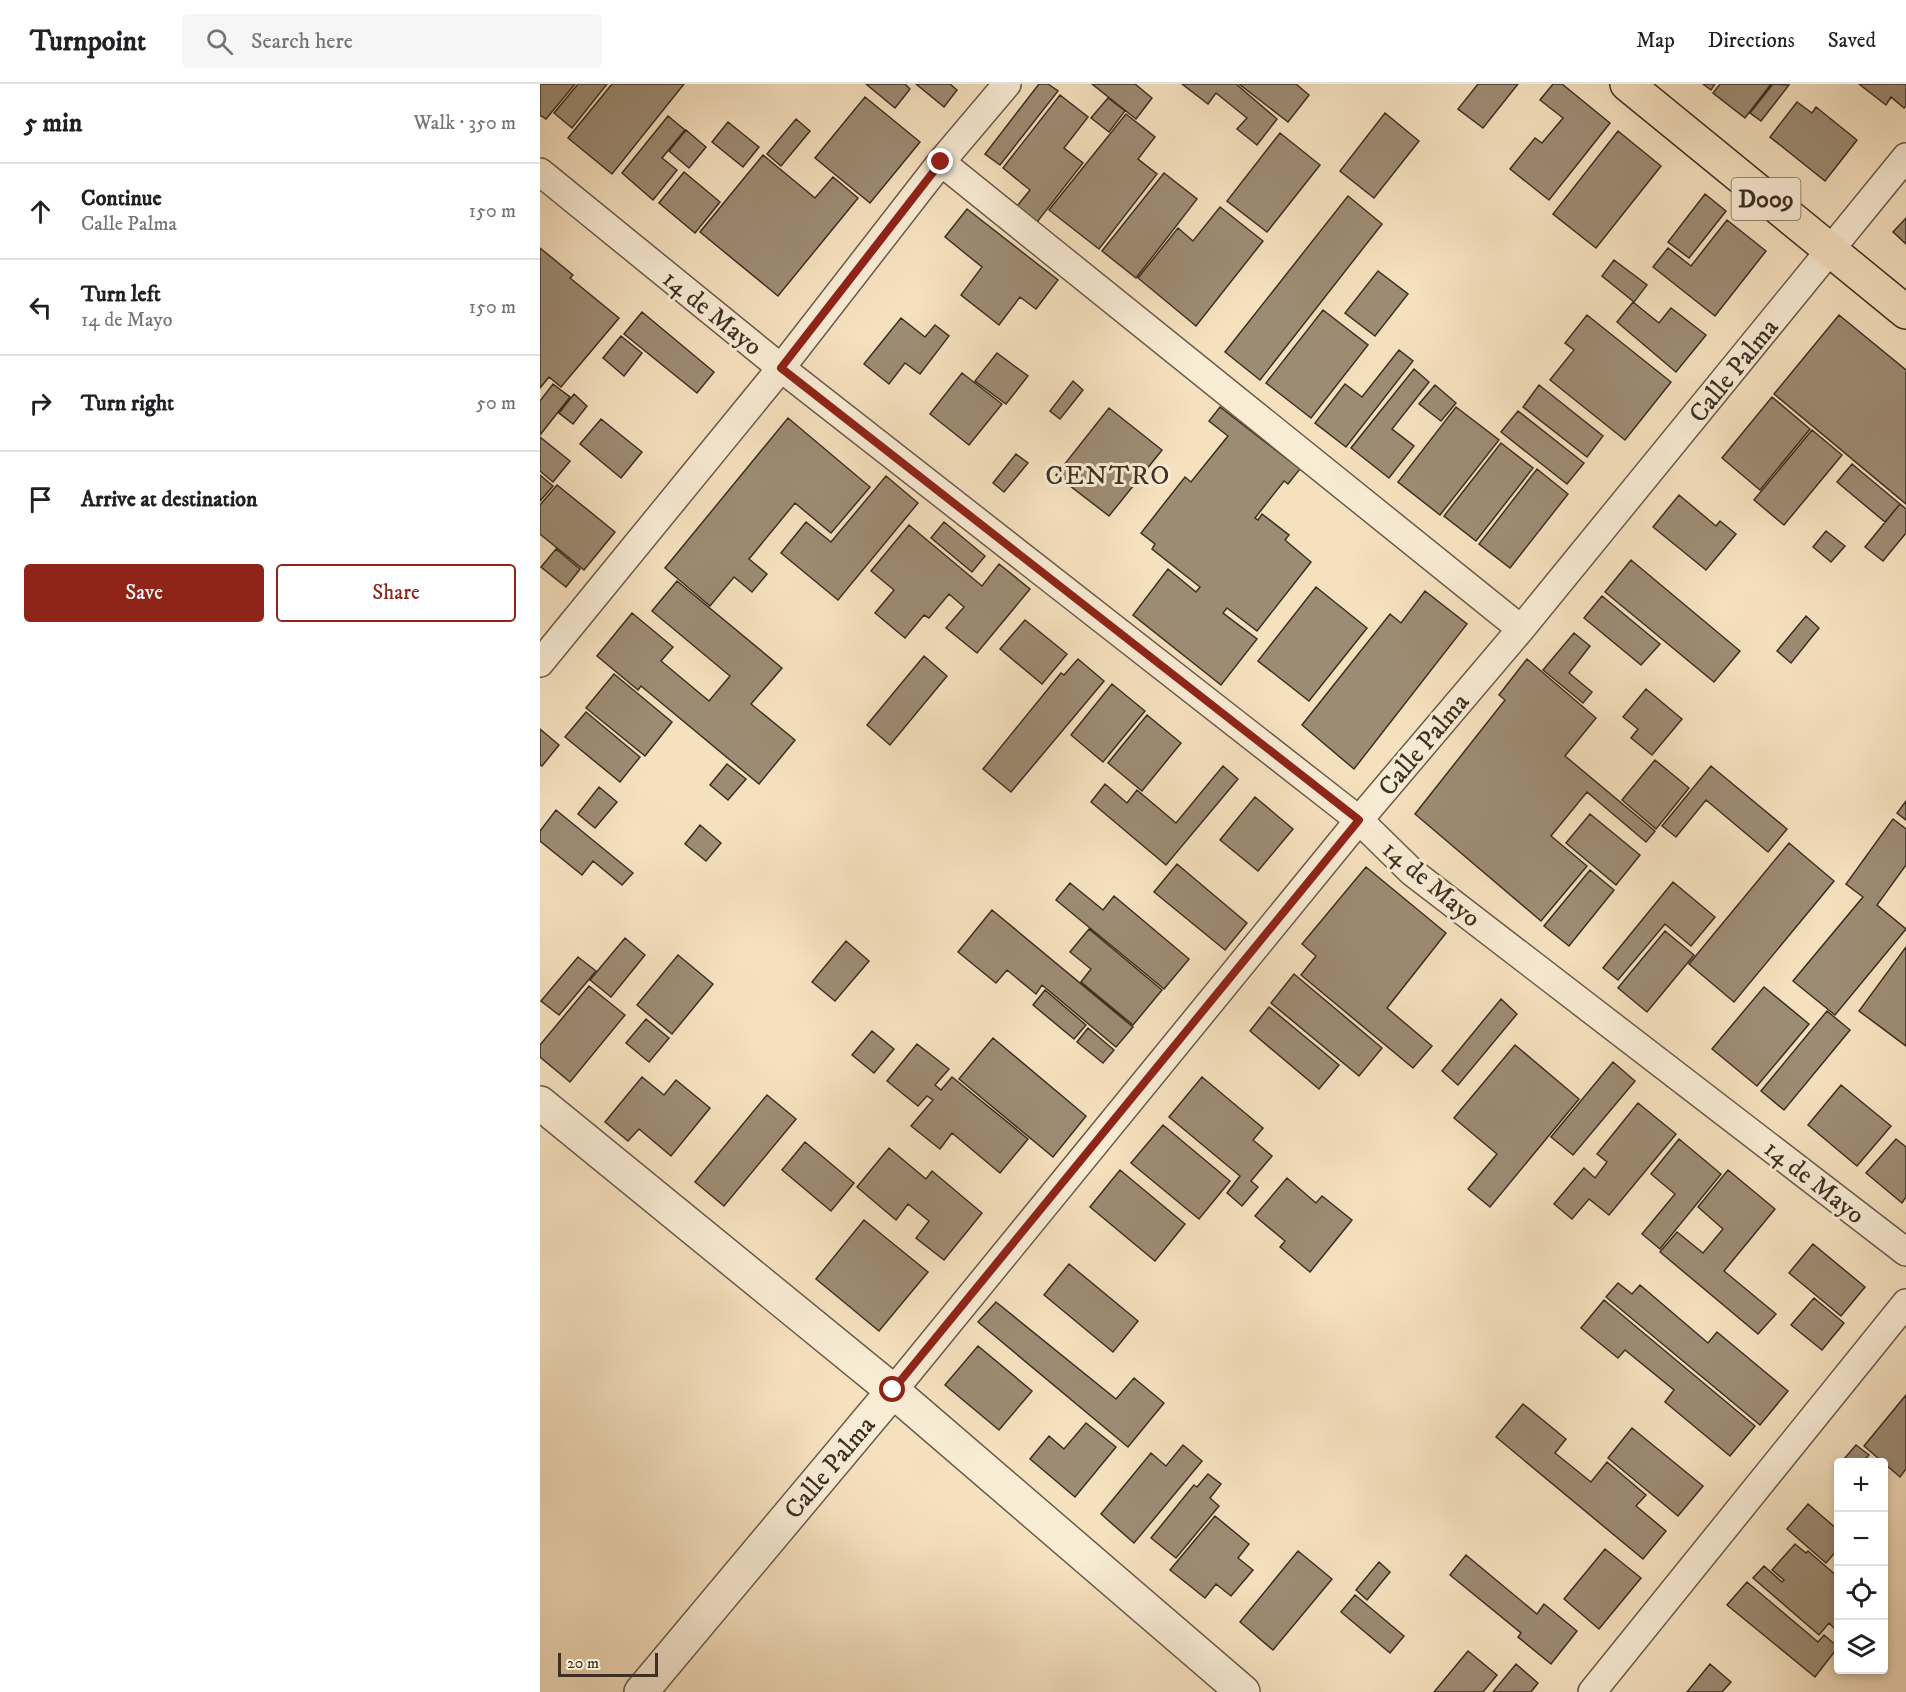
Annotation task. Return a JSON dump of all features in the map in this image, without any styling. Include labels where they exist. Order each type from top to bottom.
[{"type":"main road","name":"D009","points":[[1627,84],[1906,312]]},
{"type":"street","points":[[540,663],[781,368],[941,162],[1007,84]]},
{"type":"street","name":"Calle Palma","points":[[641,1692],[893,1390],[1359,820],[1521,629],[1906,157]]},
{"type":"street","points":[[941,162],[1521,629]]},
{"type":"street","name":"14 de Mayo","points":[[540,171],[781,368],[1359,820],[1412,872],[1906,1252]]},
{"type":"street","points":[[540,1103],[893,1390],[1243,1692]]},
{"type":"street","points":[[1592,1692],[1906,1303]]},
{"type":"building","points":[[540,84],[575,84],[546,119],[540,115]]},
{"type":"building","points":[[578,84],[607,84],[572,128],[554,113]]},
{"type":"building","points":[[612,84],[684,84],[612,174],[568,138]]},
{"type":"building","points":[[866,84],[905,84],[910,89],[895,108]]},
{"type":"building","points":[[916,84],[950,84],[957,90],[944,107]]},
{"type":"building","points":[[1039,84],[1048,84],[1058,91],[1000,165],[985,154]]},
{"type":"building","points":[[1092,84],[1135,84],[1152,98],[1136,119]]},
{"type":"building","points":[[1182,84],[1236,84],[1277,119],[1257,145],[1237,129],[1247,118],[1216,93],[1208,104]]},
{"type":"building","points":[[1239,84],[1296,84],[1309,95],[1288,122]]},
{"type":"building","points":[[1478,84],[1518,84],[1483,128],[1458,109]]},
{"type":"building","points":[[1553,84],[1562,84],[1610,123],[1549,200],[1510,169],[1535,138],[1542,143],[1563,118],[1540,100]]},
{"type":"building","points":[[1703,84],[1715,84],[1711,90]]},
{"type":"building","points":[[1720,84],[1771,84],[1745,118],[1713,93]]},
{"type":"building","points":[[1773,84],[1789,85],[1761,121],[1750,113]]},
{"type":"building","points":[[1859,84],[1906,84],[1906,106],[1904,108],[1891,97],[1886,105]]},
{"type":"building","points":[[1060,95],[1088,117],[1064,148],[1083,163],[1034,226],[1014,210],[1030,190],[1003,168]]},
{"type":"building","points":[[865,97],[920,142],[870,203],[815,158]]},
{"type":"building","points":[[1108,98],[1125,111],[1109,132],[1091,118]]},
{"type":"building","points":[[1797,102],[1812,113],[1816,107],[1857,140],[1825,181],[1770,137]]},
{"type":"building","points":[[1385,113],[1419,141],[1374,198],[1340,171]]},
{"type":"building","points":[[1126,114],[1155,137],[1138,159],[1157,174],[1099,249],[1049,210]]},
{"type":"building","points":[[668,116],[685,130],[662,158],[677,170],[653,200],[622,173]]},
{"type":"building","points":[[796,119],[810,131],[781,166],[767,154]]},
{"type":"building","points":[[728,122],[759,147],[743,167],[712,142]]},
{"type":"building","points":[[686,130],[706,147],[689,168],[669,151]]},
{"type":"building","points":[[1618,131],[1661,166],[1596,248],[1553,214]]},
{"type":"building","points":[[1280,133],[1320,165],[1267,232],[1227,201]]},
{"type":"building","points":[[763,155],[815,198],[833,177],[858,198],[778,296],[700,232]]},
{"type":"building","points":[[684,172],[720,202],[695,233],[659,203]]},
{"type":"building","points":[[1164,173],[1197,199],[1136,278],[1102,251]]},
{"type":"building","points":[[1705,194],[1726,211],[1689,258],[1668,242]]},
{"type":"building","points":[[1348,196],[1382,224],[1260,380],[1225,352]]},
{"type":"building","points":[[1220,207],[1263,241],[1196,326],[1138,278],[1178,228],[1193,241]]},
{"type":"building","points":[[967,209],[1058,280],[1036,309],[1020,297],[999,325],[961,295],[982,267],[945,237]]},
{"type":"building","points":[[1906,218],[1906,244],[1893,232]]},
{"type":"building","points":[[1727,220],[1766,251],[1715,316],[1653,267],[1668,248],[1691,266]]},
{"type":"building","points":[[540,248],[573,275],[570,278],[619,318],[561,387],[549,377],[540,388]]},
{"type":"building","points":[[1614,260],[1647,285],[1634,302],[1602,276]]},
{"type":"building","points":[[1378,271],[1408,294],[1375,336],[1345,313]]},
{"type":"building","points":[[1633,302],[1659,323],[1671,308],[1706,335],[1676,372],[1617,322]]},
{"type":"building","points":[[1323,310],[1368,345],[1311,418],[1266,383]]},
{"type":"building","points":[[642,312],[714,372],[697,393],[624,334]]},
{"type":"building","points":[[1587,315],[1671,382],[1625,440],[1550,380],[1574,350],[1565,343]]},
{"type":"building","points":[[1839,315],[1906,370],[1906,504],[1774,394]]},
{"type":"building","points":[[901,318],[925,337],[935,325],[949,336],[920,374],[905,363],[889,384],[864,364]]},
{"type":"building","points":[[621,336],[642,353],[624,376],[603,358]]},
{"type":"building","points":[[1399,350],[1413,361],[1346,447],[1315,423],[1345,384],[1362,397]]},
{"type":"building","points":[[997,353],[1028,376],[1006,404],[975,381]]},
{"type":"building","points":[[1414,369],[1429,382],[1392,429],[1414,446],[1389,478],[1351,448]]},
{"type":"building","points":[[962,373],[1002,404],[969,445],[930,414]]},
{"type":"building","points":[[1073,381],[1083,390],[1060,419],[1050,411]]},
{"type":"building","points":[[553,384],[570,397],[540,435],[540,401]]},
{"type":"building","points":[[1435,385],[1456,403],[1441,421],[1419,404]]},
{"type":"building","points":[[1539,385],[1603,436],[1587,457],[1523,407]]},
{"type":"building","points":[[574,394],[587,406],[573,424],[559,413]]},
{"type":"building","points":[[1772,397],[1810,429],[1760,490],[1722,458]]},
{"type":"building","points":[[1220,407],[1300,469],[1288,484],[1284,481],[1255,518],[1258,520],[1262,514],[1289,535],[1285,540],[1311,562],[1257,631],[1227,608],[1223,613],[1257,639],[1221,685],[1133,615],[1168,569],[1196,592],[1200,587],[1152,549],[1155,544],[1141,533],[1185,477],[1191,482],[1228,436],[1209,421]]},
{"type":"building","points":[[1456,407],[1499,440],[1440,515],[1398,482]]},
{"type":"building","points":[[1109,408],[1162,450],[1109,516],[1056,475]]},
{"type":"building","points":[[1518,411],[1584,463],[1567,484],[1501,432]]},
{"type":"building","points":[[788,418],[870,487],[831,533],[795,503],[749,559],[767,574],[752,592],[734,577],[710,606],[665,568]]},
{"type":"building","points":[[601,419],[642,452],[621,478],[580,444]]},
{"type":"building","points":[[1812,430],[1842,455],[1784,525],[1754,500]]},
{"type":"building","points":[[540,437],[570,461],[553,482],[540,471]]},
{"type":"building","points":[[1501,443],[1533,468],[1476,541],[1444,516]]},
{"type":"building","points":[[1016,454],[1028,463],[1004,492],[993,483]]},
{"type":"building","points":[[1852,464],[1900,504],[1885,522],[1837,482]]},
{"type":"building","points":[[1537,469],[1568,494],[1510,568],[1479,544]]},
{"type":"building","points":[[540,475],[553,486],[540,501]]},
{"type":"building","points":[[886,476],[918,503],[838,600],[781,553],[806,522],[831,542]]},
{"type":"building","points":[[557,485],[615,532],[584,570],[540,534],[540,505]]},
{"type":"building","points":[[1679,495],[1716,526],[1720,521],[1736,534],[1706,570],[1653,527]]},
{"type":"building","points":[[1900,504],[1906,509],[1906,533],[1883,561],[1865,547]]},
{"type":"building","points":[[944,522],[985,556],[972,572],[931,538]]},
{"type":"building","points":[[909,525],[982,586],[999,564],[1030,589],[977,653],[946,628],[964,607],[949,594],[929,618],[924,615],[905,638],[875,613],[894,590],[871,571]]},
{"type":"building","points":[[1826,531],[1845,546],[1831,562],[1813,547]]},
{"type":"building","points":[[556,549],[580,569],[566,587],[541,567]]},
{"type":"building","points":[[1631,560],[1740,651],[1714,682],[1605,592]]},
{"type":"building","points":[[677,581],[782,668],[751,704],[795,740],[759,784],[641,686],[638,690],[597,656],[632,613],[673,647],[661,661],[709,701],[730,676],[652,611]]},
{"type":"building","points":[[1316,587],[1367,628],[1309,701],[1258,661]]},
{"type":"building","points":[[1425,591],[1467,624],[1354,769],[1302,725],[1390,614],[1401,623]]},
{"type":"building","points":[[1602,596],[1660,644],[1641,665],[1584,618]]},
{"type":"building","points":[[1806,616],[1819,628],[1791,663],[1777,651]]},
{"type":"building","points":[[1025,620],[1067,654],[1042,684],[1000,649]]},
{"type":"building","points":[[1574,633],[1590,646],[1569,673],[1592,692],[1583,703],[1543,670]]},
{"type":"building","points":[[924,656],[947,676],[890,745],[867,725]]},
{"type":"building","points":[[1078,659],[1104,681],[1011,792],[983,769],[1061,673],[1064,675]]},
{"type":"building","points":[[1527,659],[1596,718],[1565,756],[1655,831],[1646,842],[1587,792],[1551,836],[1587,866],[1541,921],[1415,814],[1505,700],[1499,695]]},
{"type":"building","points":[[614,674],[672,722],[645,756],[586,708]]},
{"type":"building","points":[[1112,684],[1145,711],[1103,762],[1071,735]]},
{"type":"building","points":[[1646,689],[1682,719],[1652,755],[1631,738],[1638,729],[1623,717]]},
{"type":"building","points":[[586,712],[640,757],[620,782],[565,737]]},
{"type":"building","points":[[1147,715],[1181,743],[1142,791],[1108,763]]},
{"type":"building","points":[[540,729],[559,745],[542,766],[540,765]]},
{"type":"building","points":[[1655,760],[1689,788],[1656,829],[1622,800]]},
{"type":"building","points":[[727,764],[746,779],[728,800],[710,785]]},
{"type":"building","points":[[1223,766],[1238,779],[1166,865],[1091,802],[1105,784],[1127,803],[1137,790],[1176,823]]},
{"type":"building","points":[[1711,766],[1787,829],[1768,852],[1706,800],[1676,837],[1662,826]]},
{"type":"building","points":[[599,787],[617,802],[595,828],[578,814]]},
{"type":"building","points":[[1255,797],[1293,829],[1258,871],[1220,840]]},
{"type":"building","points":[[1906,801],[1906,820],[1897,813]]},
{"type":"building","points":[[556,810],[633,873],[622,885],[593,861],[582,875],[540,841],[540,831]]},
{"type":"building","points":[[1590,814],[1640,855],[1616,885],[1566,843]]},
{"type":"building","points":[[1893,819],[1906,829],[1906,865],[1877,905],[1906,929],[1835,1015],[1793,981],[1863,897],[1846,884]]},
{"type":"building","points":[[700,825],[721,843],[706,861],[685,844]]},
{"type":"building","points":[[1789,843],[1834,881],[1734,1002],[1689,964]]},
{"type":"building","points":[[1177,864],[1247,923],[1225,950],[1154,892]]},
{"type":"building","points":[[1366,867],[1446,933],[1387,1008],[1432,1046],[1413,1068],[1301,975],[1316,956],[1302,944]]},
{"type":"building","points":[[1590,870],[1614,890],[1569,946],[1544,926]]},
{"type":"building","points":[[1673,882],[1715,917],[1691,946],[1665,924],[1618,980],[1603,968]]},
{"type":"building","points":[[1070,883],[1103,910],[1114,896],[1189,959],[1164,989],[1056,900]]},
{"type":"building","points":[[992,910],[1133,1027],[1116,1047],[1042,985],[1036,994],[1007,970],[996,983],[958,952]]},
{"type":"building","points":[[1089,929],[1162,990],[1133,1025],[1081,982],[1091,969],[1070,952]]},
{"type":"building","points":[[1665,931],[1694,955],[1647,1012],[1618,988]]},
{"type":"building","points":[[625,938],[645,955],[611,997],[590,980]]},
{"type":"building","points":[[846,941],[869,961],[835,1001],[812,982]]},
{"type":"building","points":[[1906,947],[1906,1046],[1859,1011]]},
{"type":"building","points":[[678,955],[713,984],[672,1034],[637,1005]]},
{"type":"building","points":[[578,957],[596,971],[559,1015],[541,1001]]},
{"type":"building","points":[[1294,974],[1382,1048],[1359,1076],[1271,1003]]},
{"type":"building","points":[[589,986],[625,1015],[570,1082],[540,1057],[540,1045]]},
{"type":"building","points":[[1764,987],[1809,1024],[1757,1086],[1712,1049]]},
{"type":"building","points":[[1045,990],[1086,1025],[1074,1039],[1033,1005]]},
{"type":"building","points":[[1501,999],[1517,1014],[1458,1085],[1442,1071]]},
{"type":"building","points":[[1269,1007],[1339,1065],[1319,1089],[1250,1031]]},
{"type":"building","points":[[1827,1011],[1850,1030],[1784,1110],[1761,1091]]},
{"type":"building","points":[[646,1019],[669,1038],[649,1062],[626,1043]]},
{"type":"building","points":[[1088,1028],[1114,1050],[1103,1063],[1077,1042]]},
{"type":"building","points":[[872,1031],[894,1049],[874,1073],[852,1055]]},
{"type":"building","points":[[993,1038],[1086,1116],[1053,1157],[959,1079]]},
{"type":"building","points":[[917,1044],[949,1069],[935,1085],[941,1090],[952,1077],[1028,1139],[1000,1173],[952,1133],[940,1149],[911,1126],[933,1100],[927,1096],[918,1106],[887,1081]]},
{"type":"building","points":[[1515,1045],[1579,1099],[1490,1207],[1468,1189],[1497,1154],[1454,1118]]},
{"type":"building","points":[[1613,1062],[1635,1081],[1573,1155],[1551,1137]]},
{"type":"building","points":[[642,1077],[664,1095],[676,1080],[710,1108],[671,1156],[639,1129],[628,1141],[605,1122]]},
{"type":"building","points":[[1202,1077],[1263,1128],[1253,1140],[1272,1156],[1251,1181],[1258,1187],[1242,1206],[1227,1193],[1240,1176],[1169,1117]]},
{"type":"building","points":[[1841,1085],[1891,1126],[1857,1166],[1808,1125]]},
{"type":"building","points":[[767,1095],[796,1119],[724,1206],[695,1182]]},
{"type":"building","points":[[1638,1103],[1676,1134],[1609,1215],[1589,1199],[1572,1219],[1554,1204],[1584,1168],[1595,1178],[1607,1162],[1597,1154]]},
{"type":"building","points":[[1163,1125],[1230,1181],[1199,1219],[1131,1163]]},
{"type":"building","points":[[1679,1139],[1721,1174],[1660,1249],[1642,1234],[1675,1194],[1651,1174]]},
{"type":"building","points":[[1896,1139],[1906,1147],[1906,1197],[1902,1203],[1866,1173]]},
{"type":"building","points":[[805,1142],[854,1183],[831,1211],[782,1170]]},
{"type":"building","points":[[889,1148],[926,1179],[932,1171],[982,1213],[944,1260],[916,1238],[929,1221],[908,1204],[896,1220],[857,1187]]},
{"type":"building","points":[[1120,1170],[1185,1224],[1155,1261],[1090,1207]]},
{"type":"building","points":[[1728,1170],[1775,1209],[1724,1271],[1776,1314],[1758,1334],[1660,1252],[1677,1232],[1703,1253],[1723,1229],[1698,1207]]},
{"type":"building","points":[[1287,1178],[1316,1203],[1322,1196],[1352,1220],[1310,1272],[1280,1247],[1285,1241],[1255,1216]]},
{"type":"building","points":[[864,1220],[928,1272],[879,1331],[816,1279]]},
{"type":"building","points":[[1813,1244],[1865,1287],[1841,1316],[1789,1273]]},
{"type":"building","points":[[1069,1264],[1138,1321],[1113,1352],[1044,1295]]},
{"type":"building","points":[[1618,1283],[1632,1294],[1640,1285],[1708,1343],[1717,1332],[1788,1391],[1760,1425],[1606,1297]]},
{"type":"building","points":[[1814,1298],[1844,1323],[1822,1350],[1791,1325]]},
{"type":"building","points":[[1604,1300],[1755,1426],[1730,1456],[1665,1402],[1674,1390],[1625,1350],[1618,1358],[1581,1328]]},
{"type":"building","points":[[996,1302],[1116,1399],[1134,1378],[1164,1403],[1128,1447],[978,1322]]},
{"type":"building","points":[[978,1346],[1032,1391],[999,1430],[945,1385]]},
{"type":"building","points":[[1906,1395],[1906,1469],[1900,1477],[1888,1467],[1888,1458],[1878,1458],[1864,1446]]},
{"type":"building","points":[[1523,1404],[1566,1439],[1555,1453],[1591,1482],[1607,1462],[1646,1495],[1636,1506],[1666,1531],[1643,1559],[1496,1437]]},
{"type":"building","points":[[1086,1423],[1116,1447],[1075,1497],[1030,1459],[1049,1436],[1064,1449]]},
{"type":"building","points":[[1632,1428],[1703,1486],[1678,1516],[1608,1458]]},
{"type":"building","points":[[1183,1445],[1202,1461],[1134,1543],[1101,1514],[1151,1453],[1166,1466]]},
{"type":"building","points":[[1856,1445],[1869,1455],[1866,1458],[1845,1458]]},
{"type":"building","points":[[1208,1474],[1221,1484],[1210,1498],[1219,1506],[1176,1558],[1151,1538],[1194,1485],[1197,1487]]},
{"type":"building","points":[[1808,1504],[1834,1527],[1834,1554],[1826,1563],[1787,1529]]},
{"type":"building","points":[[1215,1516],[1249,1544],[1238,1558],[1253,1570],[1231,1596],[1216,1584],[1205,1598],[1170,1570]]},
{"type":"building","points":[[1795,1544],[1806,1553],[1808,1551],[1834,1574],[1834,1628],[1829,1623],[1819,1635],[1753,1578],[1764,1566],[1782,1582],[1784,1580],[1772,1570]]},
{"type":"building","points":[[1605,1549],[1641,1578],[1599,1629],[1564,1599]]},
{"type":"building","points":[[1298,1551],[1332,1579],[1273,1650],[1240,1622]]},
{"type":"building","points":[[1466,1555],[1537,1614],[1544,1604],[1577,1631],[1551,1664],[1518,1637],[1521,1633],[1450,1575]]},
{"type":"building","points":[[1379,1562],[1390,1572],[1367,1600],[1356,1590]]},
{"type":"building","points":[[1747,1582],[1818,1642],[1824,1635],[1834,1644],[1834,1652],[1815,1677],[1727,1605]]},
{"type":"building","points":[[1355,1595],[1404,1636],[1390,1653],[1341,1612]]},
{"type":"building","points":[[1468,1651],[1497,1675],[1483,1692],[1434,1692]]},
{"type":"building","points":[[1516,1664],[1538,1683],[1531,1692],[1493,1692]]},
{"type":"building","points":[[1710,1664],[1731,1682],[1722,1692],[1687,1692]]},
{"type":"district","name":"CENTRO","points":[[1108,475]]},
{"type":"route","points":[[893,1390],[1359,820],[781,368],[941,162]]}]
